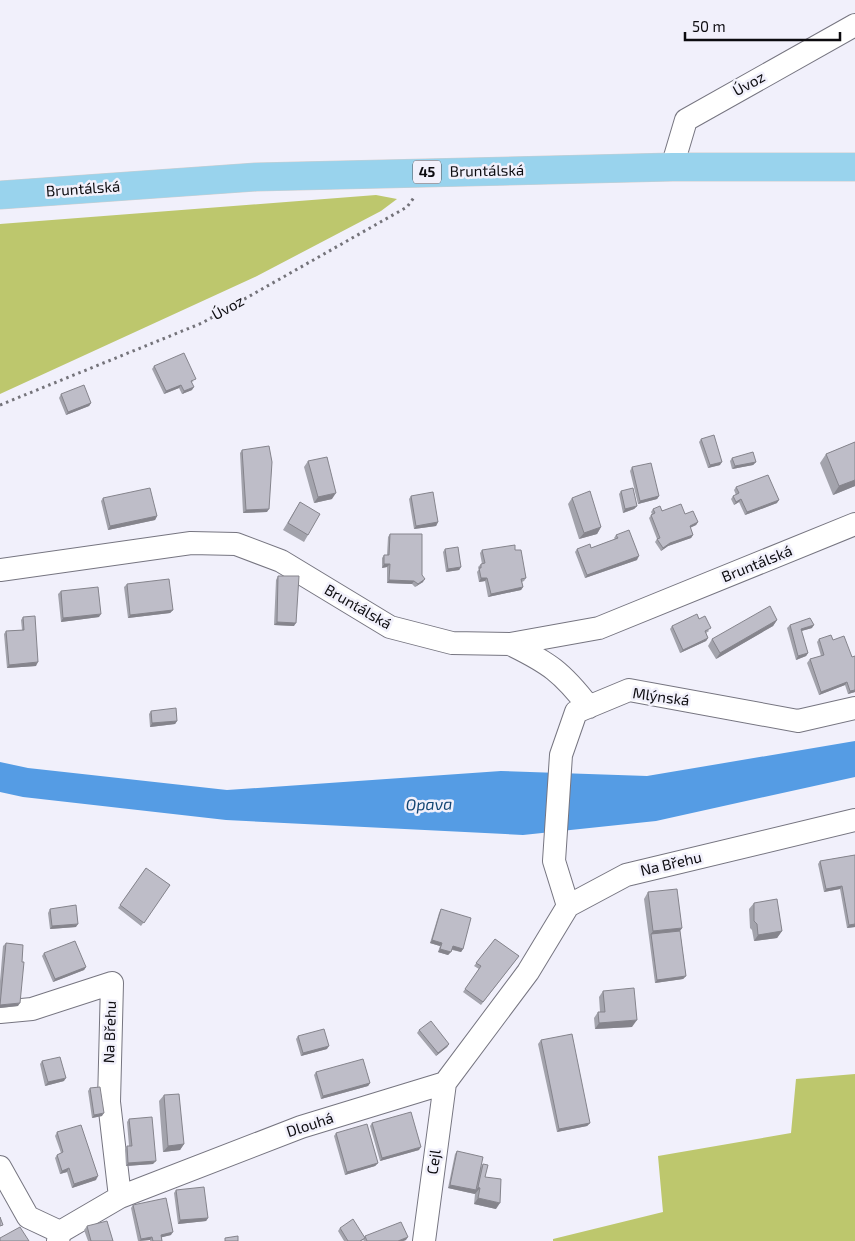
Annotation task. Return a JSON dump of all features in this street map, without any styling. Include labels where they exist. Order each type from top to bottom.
[{"type":"main road","name":"Bruntálská","points":[[0,196],[256,177],[672,167],[855,167]]},
{"type":"street","name":"Úvoz","points":[[672,167],[686,120],[855,25]]},
{"type":"street","name":"Bruntálská","points":[[0,570],[191,543],[236,544],[281,561],[390,627],[452,643],[510,644],[599,628],[855,524]]},
{"type":"street","points":[[510,644],[541,659],[566,678],[588,706]]},
{"type":"street","name":"Mlýnská","points":[[568,906],[554,861],[560,756],[576,712],[629,690],[798,721],[855,708]]},
{"type":"street","name":"Na Břehu","points":[[568,906],[626,875],[855,820]]},
{"type":"street","points":[[445,1083],[528,972],[568,906]]},
{"type":"street","name":"Na Břehu","points":[[0,1012],[32,1009],[112,983],[108,1102],[120,1197]]},
{"type":"street","name":"Dlouhá","points":[[59,1237],[120,1197],[301,1127],[445,1083]]},
{"type":"street","name":"Cejl","points":[[424,1241],[445,1083]]},
{"type":"street","points":[[0,1167],[28,1217],[59,1237]]},
{"type":"path","name":"Úvoz","points":[[0,405],[202,323],[407,207],[431,172]]},
{"type":"green space","points":[[376,195],[397,199],[381,211],[257,276],[0,394],[0,224]]},
{"type":"green space","points":[[855,1074],[855,1241],[553,1241],[553,1239],[663,1212],[658,1156],[791,1133],[796,1079]]},
{"type":"water","name":"Opava","points":[[855,741],[855,777],[656,821],[523,835],[226,820],[23,797],[0,792],[0,762],[28,768],[227,790],[501,771],[647,776]]},
{"type":"building","points":[[184,353],[196,379],[191,381],[194,387],[184,391],[181,385],[166,391],[154,366]]},
{"type":"building","points":[[84,385],[91,403],[68,412],[61,394]]},
{"type":"building","points":[[714,435],[722,462],[710,465],[701,439]]},
{"type":"building","points":[[855,442],[855,480],[839,486],[826,454]]},
{"type":"building","points":[[269,446],[272,462],[269,509],[246,510],[242,450]]},
{"type":"building","points":[[753,452],[756,462],[735,466],[732,458]]},
{"type":"building","points":[[327,457],[336,493],[318,497],[308,461]]},
{"type":"building","points":[[651,463],[659,496],[640,501],[632,467]]},
{"type":"building","points":[[768,475],[779,500],[747,512],[741,499],[736,502],[733,496],[739,493],[736,487]]},
{"type":"building","points":[[150,488],[157,516],[110,526],[103,498]]},
{"type":"building","points":[[633,488],[637,506],[625,509],[621,491]]},
{"type":"building","points":[[590,491],[601,527],[584,533],[572,498]]},
{"type":"building","points":[[433,492],[438,522],[416,526],[411,496]]},
{"type":"building","points":[[300,502],[320,514],[308,535],[288,523]]},
{"type":"building","points":[[681,504],[685,514],[693,511],[698,522],[690,526],[693,535],[670,543],[663,548],[657,539],[660,538],[651,515],[655,513],[653,509],[660,506],[662,511]]},
{"type":"building","points":[[629,530],[639,556],[587,575],[577,549],[590,544],[591,548],[618,538],[616,535]]},
{"type":"building","points":[[390,534],[422,534],[422,575],[425,579],[418,584],[414,581],[389,580],[390,564],[384,564],[384,555],[389,555]]},
{"type":"building","points":[[515,545],[515,550],[521,550],[526,578],[521,579],[523,587],[491,594],[487,578],[481,578],[479,568],[481,568],[481,564],[485,563],[482,550]]},
{"type":"building","points":[[458,547],[461,567],[448,569],[445,549]]},
{"type":"building","points":[[278,576],[299,576],[296,623],[277,622]]},
{"type":"building","points":[[169,579],[173,610],[130,615],[127,584]]},
{"type":"building","points":[[98,587],[101,614],[63,618],[61,591]]},
{"type":"building","points":[[770,606],[777,620],[720,653],[712,639]]},
{"type":"building","points":[[697,614],[699,619],[705,616],[711,628],[705,631],[708,638],[683,650],[672,626]]},
{"type":"building","points":[[35,616],[38,662],[9,665],[6,631],[24,630],[23,617]]},
{"type":"building","points":[[810,618],[814,625],[801,629],[808,653],[798,656],[790,625]]},
{"type":"building","points":[[831,635],[833,640],[844,636],[852,657],[855,656],[855,690],[850,691],[847,682],[821,692],[810,659],[824,655],[819,639]]},
{"type":"building","points":[[176,708],[177,721],[152,723],[151,711]]},
{"type":"building","points":[[855,855],[855,924],[849,925],[842,886],[826,889],[820,861]]},
{"type":"building","points":[[146,868],[170,885],[144,923],[120,905]]},
{"type":"building","points":[[677,889],[682,928],[653,931],[648,892]]},
{"type":"building","points":[[777,899],[782,931],[758,935],[757,924],[754,921],[754,903]]},
{"type":"building","points":[[76,905],[78,924],[52,926],[50,909]]},
{"type":"building","points":[[441,909],[471,918],[463,949],[453,946],[451,952],[440,949],[442,943],[432,940]]},
{"type":"building","points":[[680,931],[686,976],[657,980],[651,934]]},
{"type":"building","points":[[495,939],[519,956],[483,1002],[465,989],[481,966],[476,963]]},
{"type":"building","points":[[75,941],[86,967],[55,979],[44,953]]},
{"type":"building","points":[[6,943],[23,945],[22,962],[24,962],[20,1003],[0,1005]]},
{"type":"building","points":[[634,988],[637,1020],[599,1023],[598,1012],[605,1012],[603,991]]},
{"type":"building","points":[[431,1021],[449,1044],[438,1053],[419,1030]]},
{"type":"building","points":[[324,1029],[329,1046],[303,1053],[298,1036]]},
{"type":"building","points":[[572,1034],[590,1123],[559,1129],[541,1040]]},
{"type":"building","points":[[60,1057],[66,1078],[48,1082],[42,1061]]},
{"type":"building","points":[[363,1059],[370,1083],[323,1096],[316,1072]]},
{"type":"building","points":[[100,1087],[104,1113],[94,1115],[90,1088]]},
{"type":"building","points":[[179,1094],[184,1144],[168,1146],[164,1095]]},
{"type":"building","points":[[411,1112],[421,1147],[382,1158],[372,1123]]},
{"type":"building","points":[[152,1117],[156,1161],[128,1163],[127,1146],[132,1146],[129,1119]]},
{"type":"building","points":[[367,1124],[378,1163],[347,1172],[336,1133]]},
{"type":"building","points":[[81,1125],[98,1176],[74,1184],[69,1168],[62,1171],[57,1155],[63,1152],[57,1132]]},
{"type":"building","points":[[457,1151],[483,1157],[476,1190],[450,1185]]},
{"type":"building","points":[[483,1164],[488,1165],[485,1177],[501,1179],[500,1203],[478,1198],[480,1188],[478,1187]]},
{"type":"building","points":[[204,1187],[208,1218],[180,1220],[176,1190]]},
{"type":"building","points":[[166,1198],[173,1232],[161,1235],[162,1241],[153,1241],[152,1237],[141,1239],[133,1205]]},
{"type":"building","points":[[353,1219],[365,1238],[360,1241],[348,1241],[340,1228]]},
{"type":"building","points":[[107,1221],[113,1241],[91,1241],[87,1226]]},
{"type":"building","points":[[401,1222],[408,1237],[398,1241],[367,1241],[365,1236]]},
{"type":"building","points":[[20,1227],[29,1241],[0,1241],[0,1238]]},
{"type":"building","points":[[238,1236],[238,1241],[225,1241],[225,1238]]}]
